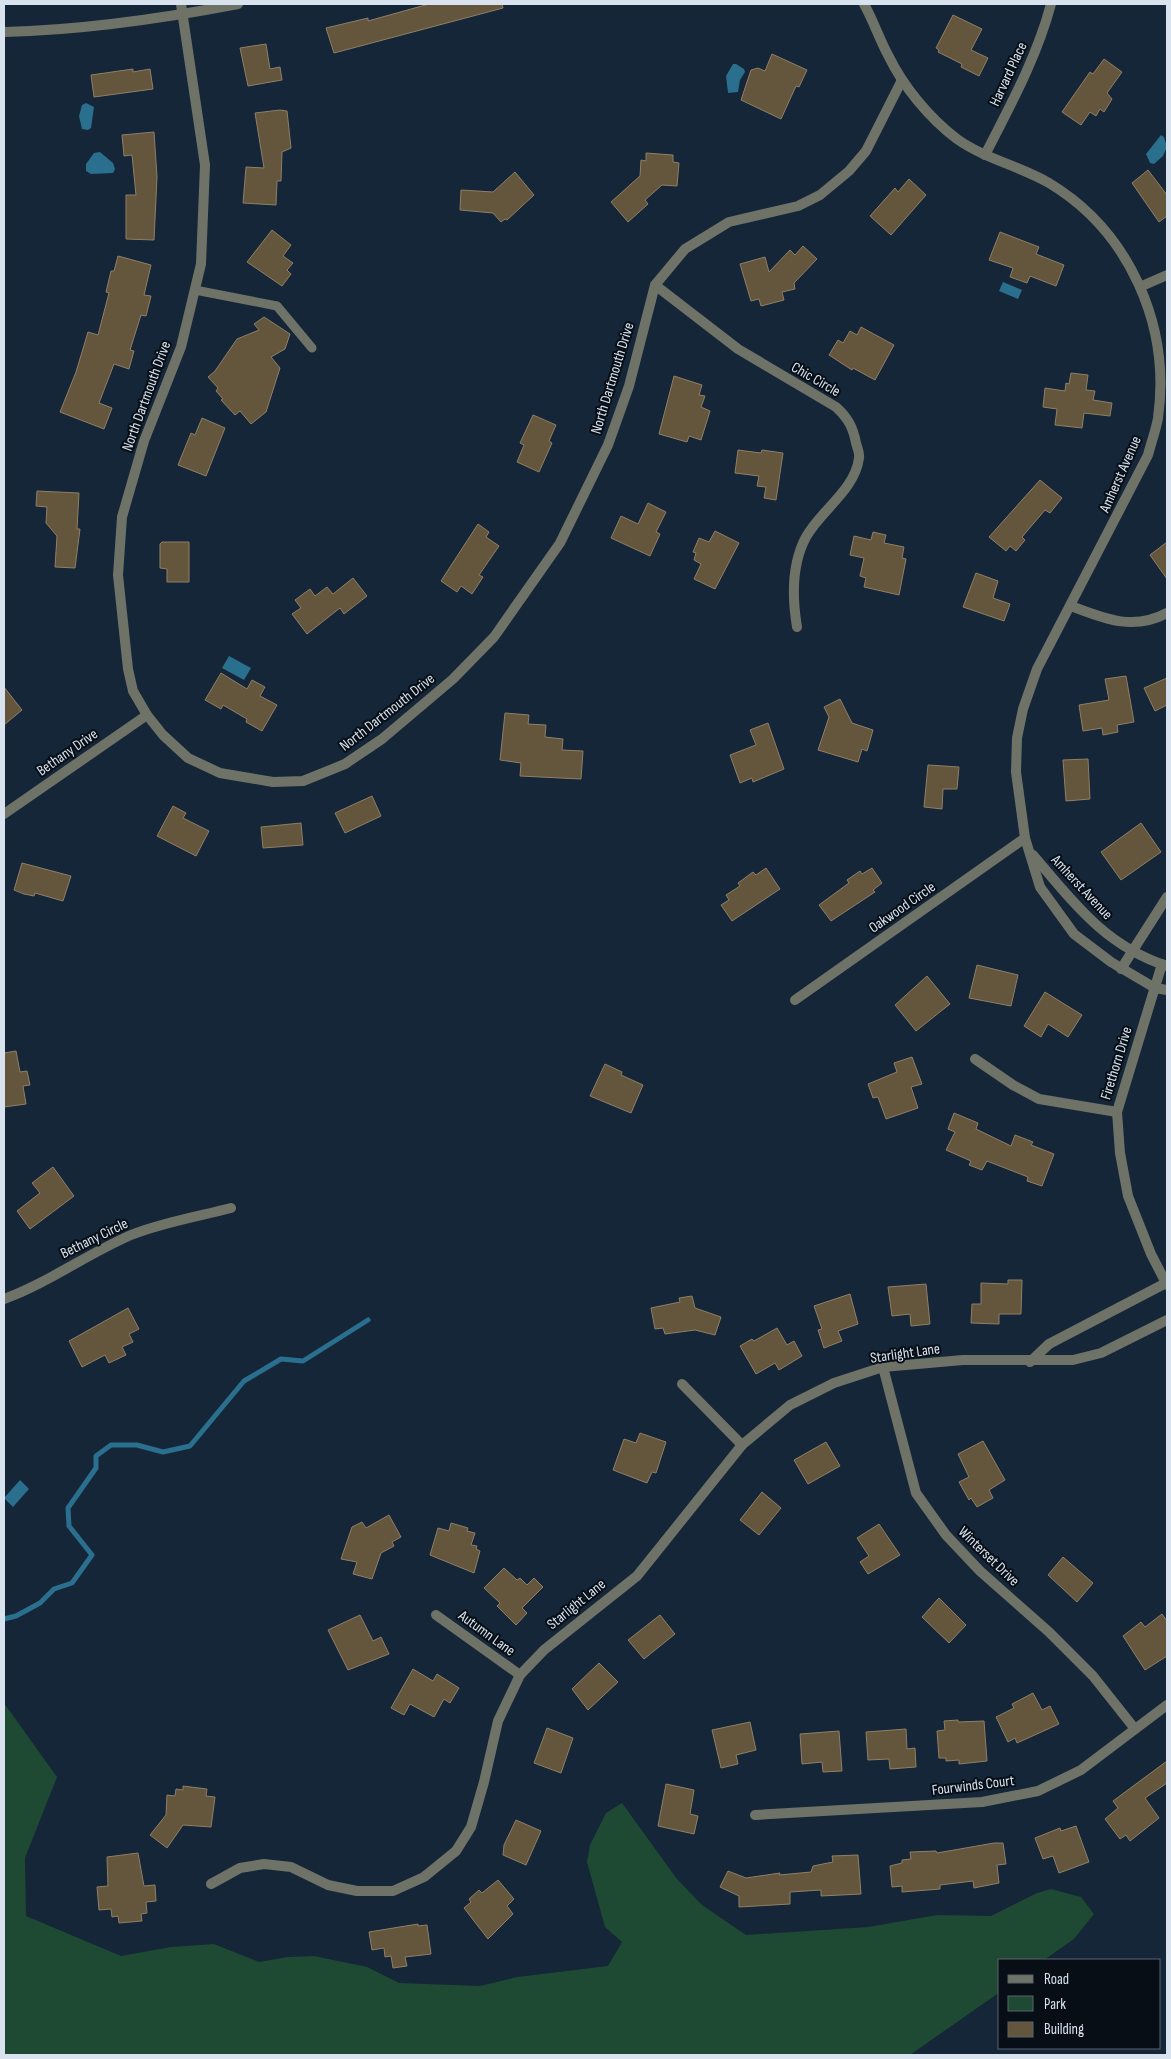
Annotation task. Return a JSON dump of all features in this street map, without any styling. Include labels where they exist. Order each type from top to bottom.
[{"type":"street","name":"North Dartmouth Drive","points":[[181,4],[205,165],[201,264],[181,348],[144,441],[122,517],[118,574],[128,669],[133,691],[147,715],[163,734],[188,758],[220,773],[274,782],[303,781],[345,764],[374,744],[453,679],[494,636],[560,543],[608,445],[629,386],[655,285],[685,249],[729,222],[798,206],[820,195],[835,183],[849,171],[866,151],[902,80]]},
{"type":"street","points":[[4,32],[51,31],[118,24],[182,15],[238,4]]},
{"type":"street","name":"Amherst Avenue","points":[[864,4],[888,56],[902,80],[943,126],[958,139],[985,155],[1047,182],[1076,201],[1121,248],[1142,286],[1158,335],[1161,379],[1158,418],[1148,455],[1036,670],[1023,709],[1019,728],[1016,772],[1025,838],[1031,852],[1040,887],[1074,934],[1121,969],[1155,988],[1167,990]]},
{"type":"street","name":"Harvard Place","points":[[985,155],[1018,92],[1043,35],[1051,4]]},
{"type":"street","points":[[1142,286],[1167,275]]},
{"type":"street","name":"Chic Circle","points":[[655,285],[738,348],[836,407],[846,416],[854,429],[859,457],[848,484],[806,537],[795,569],[792,600],[797,627]]},
{"type":"street","points":[[1071,606],[1112,622],[1134,624],[1167,613]]},
{"type":"street","name":"Bethany Drive","points":[[4,814],[147,715]]},
{"type":"street","name":"Oakwood Circle","points":[[795,1000],[1025,838]]},
{"type":"street","name":"Amherst Avenue","points":[[1031,852],[1087,918],[1114,941],[1165,965]]},
{"type":"street","points":[[1121,969],[1167,897]]},
{"type":"street","name":"Firethorn Drive","points":[[1165,965],[1155,988],[1117,1112],[1120,1153],[1128,1196],[1151,1254],[1167,1284]]},
{"type":"street","points":[[975,1059],[1013,1085],[1040,1099],[1117,1112]]},
{"type":"street","name":"Bethany Circle","points":[[4,1299],[26,1291],[80,1260],[132,1234],[231,1208]]},
{"type":"street","points":[[1030,1362],[1049,1344],[1167,1284]]},
{"type":"street","name":"Starlight Lane","points":[[211,1884],[240,1868],[264,1864],[291,1867],[328,1885],[357,1891],[393,1891],[424,1877],[456,1851],[471,1827],[498,1721],[520,1675],[544,1650],[637,1576],[742,1444],[790,1405],[834,1383],[884,1368],[963,1360],[1030,1362],[1073,1360],[1101,1353],[1167,1320]]},
{"type":"street","name":"Winterset Drive","points":[[884,1368],[916,1492],[946,1535],[980,1571],[1049,1632],[1093,1676],[1135,1729]]},
{"type":"street","points":[[682,1384],[742,1444]]},
{"type":"street","name":"Autumn Lane","points":[[436,1615],[520,1675]]},
{"type":"street","name":"Fourwinds Court","points":[[755,1815],[982,1802],[1038,1791],[1081,1770],[1167,1705]]},
{"type":"lane","points":[[195,290],[277,306],[312,348]]},
{"type":"green space","points":[[4,1703],[57,1777],[25,1858],[26,1916],[121,1956],[171,1947],[214,1944],[259,1962],[288,1957],[314,1956],[367,1967],[399,1983],[480,1986],[517,1977],[608,1966],[622,1942],[605,1927],[587,1862],[590,1845],[606,1813],[622,1803],[677,1879],[702,1905],[746,1935],[868,1927],[937,1915],[991,1916],[1037,1893],[1051,1889],[1081,1897],[1094,1914],[1074,1939],[1045,1959],[998,1959],[998,1993],[910,2055],[4,2055]]},
{"type":"water","points":[[733,64],[744,69],[745,72],[740,80],[738,92],[728,93],[726,76]]},
{"type":"water","points":[[86,103],[94,107],[91,128],[88,130],[82,129],[79,116],[82,105]]},
{"type":"water","points":[[1161,135],[1164,137],[1167,147],[1163,156],[1154,164],[1150,163],[1146,154]]},
{"type":"water","points":[[100,152],[113,163],[115,169],[113,173],[91,174],[86,171],[86,164],[94,153]]},
{"type":"water","points":[[1003,282],[1022,290],[1018,299],[999,291]]},
{"type":"water","points":[[229,656],[251,668],[244,680],[222,668]]},
{"type":"water","points":[[20,1480],[29,1489],[13,1507],[4,1498]]},
{"type":"building","points":[[429,4],[502,4],[503,8],[334,53],[326,28],[368,18],[368,21]]},
{"type":"building","points":[[953,15],[982,29],[971,50],[988,58],[979,76],[961,67],[962,64],[938,52],[939,50],[936,48]]},
{"type":"building","points":[[266,44],[270,69],[280,67],[282,80],[248,86],[240,48]]},
{"type":"building","points":[[772,54],[807,70],[799,87],[796,86],[781,119],[741,100],[751,70],[758,68],[765,71]]},
{"type":"building","points":[[1104,59],[1122,72],[1107,93],[1112,99],[1104,112],[1100,109],[1096,116],[1090,112],[1081,125],[1062,112],[1090,72],[1093,74]]},
{"type":"building","points":[[133,69],[133,72],[150,69],[153,89],[94,97],[91,75]]},
{"type":"building","points":[[287,111],[291,148],[282,152],[281,181],[277,181],[276,205],[243,203],[246,167],[264,168],[255,113]]},
{"type":"building","points":[[154,132],[157,177],[154,240],[126,239],[126,195],[136,195],[132,155],[124,156],[122,135]]},
{"type":"building","points":[[646,153],[673,155],[673,162],[679,163],[677,186],[662,185],[645,200],[648,204],[628,222],[611,202],[640,176],[641,160],[646,161]]},
{"type":"building","points":[[1148,170],[1167,195],[1167,216],[1159,222],[1132,183]]},
{"type":"building","points":[[515,172],[534,195],[507,220],[505,219],[501,222],[493,213],[460,210],[461,190],[493,192]]},
{"type":"building","points":[[909,179],[926,195],[891,235],[870,216],[895,188],[898,192]]},
{"type":"building","points":[[272,230],[291,245],[283,256],[293,263],[287,270],[291,274],[282,286],[247,262]]},
{"type":"building","points":[[1000,232],[1039,247],[1036,254],[1064,265],[1056,286],[1030,276],[1027,283],[1010,277],[1013,268],[989,260]]},
{"type":"building","points":[[803,246],[817,259],[794,283],[795,289],[782,292],[784,300],[761,306],[759,299],[751,301],[740,264],[765,257],[769,272],[790,250],[795,255]]},
{"type":"building","points":[[118,256],[151,265],[144,295],[151,296],[146,316],[141,315],[130,350],[134,351],[129,369],[114,364],[99,403],[112,408],[104,429],[60,412],[76,372],[88,332],[98,335],[109,293],[106,292],[111,271],[114,271]]},
{"type":"building","points":[[264,317],[290,334],[285,349],[271,357],[280,368],[266,412],[251,424],[240,411],[235,415],[221,400],[223,399],[216,391],[218,388],[208,377],[215,371],[237,339],[259,330],[254,324]]},
{"type":"building","points":[[861,327],[894,345],[875,380],[853,368],[852,370],[829,355],[838,340],[843,343],[850,331],[857,335]]},
{"type":"building","points":[[1071,373],[1088,375],[1086,390],[1095,391],[1093,400],[1112,403],[1110,416],[1084,413],[1082,428],[1055,425],[1057,409],[1043,407],[1045,388],[1065,391],[1066,383],[1069,384]]},
{"type":"building","points":[[674,376],[702,385],[699,395],[705,396],[701,407],[710,411],[701,440],[689,436],[687,442],[659,434]]},
{"type":"building","points":[[533,415],[556,425],[549,441],[552,443],[539,472],[517,462],[524,445],[520,443]]},
{"type":"building","points":[[202,418],[225,428],[206,476],[178,465],[191,433],[195,435]]},
{"type":"building","points":[[738,450],[761,453],[762,450],[783,453],[776,500],[764,498],[766,487],[757,486],[759,476],[735,473]]},
{"type":"building","points":[[1040,480],[1062,498],[1050,513],[1045,510],[1022,537],[1025,540],[1016,551],[1010,546],[1006,551],[989,537]]},
{"type":"building","points":[[37,491],[79,493],[77,529],[80,529],[75,568],[55,567],[57,536],[46,523],[47,507],[36,506]]},
{"type":"building","points":[[648,503],[666,512],[656,532],[660,534],[650,556],[611,538],[621,516],[638,524]]},
{"type":"building","points":[[478,524],[489,532],[486,537],[499,546],[479,575],[483,577],[472,594],[461,586],[457,592],[441,581]]},
{"type":"building","points":[[715,531],[739,543],[715,589],[694,579],[701,564],[694,560],[696,553],[693,552],[699,538],[709,542]]},
{"type":"building","points":[[873,532],[886,535],[884,543],[904,547],[902,558],[906,559],[899,595],[864,587],[866,578],[860,576],[864,558],[850,555],[854,536],[871,540]]},
{"type":"building","points":[[162,542],[189,542],[189,582],[167,582],[167,569],[160,568],[160,544]]},
{"type":"building","points":[[1167,542],[1167,579],[1150,555]]},
{"type":"building","points":[[976,573],[998,581],[993,598],[1010,604],[1004,621],[963,607]]},
{"type":"building","points":[[353,578],[367,596],[344,614],[340,608],[307,634],[292,614],[301,608],[295,600],[310,589],[315,596],[327,587],[333,594]]},
{"type":"building","points":[[221,673],[247,689],[252,680],[265,687],[260,696],[277,705],[262,731],[246,722],[247,719],[223,705],[221,709],[205,700]]},
{"type":"building","points":[[1126,676],[1134,722],[1117,725],[1118,732],[1103,735],[1102,728],[1083,731],[1079,705],[1109,700],[1105,679]]},
{"type":"building","points":[[1167,678],[1167,705],[1155,711],[1144,688]]},
{"type":"building","points":[[4,687],[22,710],[4,725]]},
{"type":"building","points":[[840,699],[852,723],[873,730],[867,751],[862,749],[858,762],[818,750],[829,717],[824,707]]},
{"type":"building","points":[[505,713],[529,715],[528,724],[546,725],[545,737],[563,739],[562,750],[583,751],[581,779],[520,776],[521,763],[500,760]]},
{"type":"building","points":[[768,723],[784,769],[753,782],[752,778],[740,783],[730,755],[756,745],[750,730]]},
{"type":"building","points":[[1088,759],[1090,799],[1066,801],[1063,760]]},
{"type":"building","points":[[928,765],[959,767],[957,789],[943,789],[942,809],[924,807]]},
{"type":"building","points":[[372,796],[381,816],[345,833],[335,813]]},
{"type":"building","points":[[173,806],[186,813],[183,818],[209,831],[196,856],[157,836]]},
{"type":"building","points":[[301,823],[303,845],[263,848],[261,827]]},
{"type":"building","points":[[1141,823],[1161,852],[1121,880],[1101,852]]},
{"type":"building","points":[[22,863],[71,876],[63,901],[35,893],[34,896],[24,894],[14,890]]},
{"type":"building","points":[[766,868],[780,889],[732,921],[721,905],[729,900],[726,895],[740,886],[738,883],[753,872],[756,875]]},
{"type":"building","points":[[872,868],[882,883],[873,890],[875,892],[831,921],[819,905],[849,883],[847,880],[860,871],[862,874]]},
{"type":"building","points":[[977,965],[1018,975],[1011,1006],[969,998]]},
{"type":"building","points":[[927,976],[950,1004],[916,1031],[895,1005]]},
{"type":"building","points":[[1045,992],[1082,1015],[1068,1037],[1048,1024],[1041,1037],[1024,1026]]},
{"type":"building","points":[[16,1051],[20,1072],[27,1071],[30,1085],[23,1086],[26,1104],[4,1107],[4,1053]]},
{"type":"building","points":[[912,1057],[922,1084],[911,1087],[918,1108],[886,1119],[878,1097],[873,1098],[868,1084],[897,1072],[894,1063]]},
{"type":"building","points":[[605,1064],[622,1072],[621,1075],[643,1085],[631,1113],[590,1096]]},
{"type":"building","points":[[954,1113],[978,1123],[976,1129],[1011,1146],[1015,1135],[1033,1142],[1031,1145],[1054,1154],[1042,1186],[1027,1181],[1028,1177],[987,1161],[982,1170],[969,1165],[971,1161],[946,1150],[955,1132],[948,1129]]},
{"type":"building","points":[[53,1167],[74,1196],[30,1229],[17,1211],[40,1193],[32,1183]]},
{"type":"building","points":[[1008,1280],[1022,1280],[1021,1314],[999,1314],[999,1324],[971,1323],[972,1304],[981,1304],[981,1283],[1008,1284]]},
{"type":"building","points":[[926,1284],[930,1324],[911,1326],[910,1314],[892,1316],[888,1287]]},
{"type":"building","points":[[850,1294],[858,1324],[838,1331],[842,1341],[824,1348],[818,1330],[822,1329],[814,1306]]},
{"type":"building","points":[[692,1296],[695,1308],[721,1317],[715,1335],[695,1330],[665,1334],[663,1328],[655,1329],[651,1308],[680,1302],[679,1298]]},
{"type":"building","points":[[128,1308],[139,1329],[129,1334],[133,1342],[122,1347],[126,1355],[109,1363],[105,1355],[82,1367],[69,1341]]},
{"type":"building","points":[[777,1328],[787,1345],[794,1341],[802,1356],[779,1370],[775,1363],[756,1374],[740,1346],[752,1339],[754,1341]]},
{"type":"building","points":[[640,1433],[666,1442],[656,1473],[652,1472],[647,1483],[613,1470],[624,1439],[636,1443]]},
{"type":"building","points":[[983,1441],[1005,1480],[989,1490],[993,1498],[977,1507],[971,1498],[969,1500],[959,1482],[969,1477],[958,1454]]},
{"type":"building","points":[[826,1442],[840,1466],[808,1484],[794,1460]]},
{"type":"building","points":[[762,1492],[781,1508],[759,1535],[740,1520]]},
{"type":"building","points":[[389,1515],[401,1537],[392,1542],[394,1546],[381,1553],[372,1579],[353,1574],[357,1562],[341,1559],[352,1527],[362,1522],[366,1528]]},
{"type":"building","points":[[451,1523],[468,1528],[467,1531],[475,1533],[471,1545],[477,1546],[476,1549],[480,1551],[474,1573],[430,1555],[438,1528],[449,1531]]},
{"type":"building","points":[[879,1524],[900,1555],[868,1574],[860,1562],[869,1556],[857,1538]]},
{"type":"building","points":[[1063,1557],[1093,1583],[1077,1602],[1048,1575]]},
{"type":"building","points":[[504,1568],[517,1580],[520,1578],[527,1585],[534,1578],[543,1587],[522,1608],[527,1613],[516,1625],[497,1606],[500,1603],[484,1588]]},
{"type":"building","points":[[939,1598],[966,1625],[949,1643],[922,1617]]},
{"type":"building","points":[[1162,1614],[1167,1621],[1167,1656],[1145,1670],[1123,1636],[1141,1622],[1145,1627]]},
{"type":"building","points":[[360,1615],[373,1641],[381,1637],[389,1654],[348,1670],[328,1630]]},
{"type":"building","points":[[660,1615],[675,1634],[644,1659],[628,1640]]},
{"type":"building","points":[[599,1663],[618,1682],[588,1710],[572,1689]]},
{"type":"building","points":[[413,1669],[433,1681],[437,1674],[459,1688],[450,1703],[444,1699],[434,1717],[410,1704],[404,1715],[391,1708]]},
{"type":"building","points":[[1033,1693],[1042,1710],[1050,1706],[1059,1724],[1017,1743],[1015,1738],[1008,1742],[996,1717],[1014,1708],[1012,1704]]},
{"type":"building","points":[[958,1720],[958,1722],[984,1721],[987,1761],[959,1764],[959,1760],[946,1761],[946,1758],[939,1758],[937,1731],[945,1730],[944,1721]]},
{"type":"building","points":[[750,1722],[756,1750],[736,1755],[738,1764],[721,1768],[712,1730]]},
{"type":"building","points":[[547,1728],[573,1738],[561,1773],[534,1763]]},
{"type":"building","points":[[906,1729],[907,1749],[915,1748],[916,1767],[890,1769],[889,1759],[868,1760],[866,1732]]},
{"type":"building","points":[[839,1731],[842,1771],[823,1772],[822,1762],[802,1764],[800,1734]]},
{"type":"building","points":[[1167,1761],[1167,1783],[1145,1798],[1159,1818],[1130,1841],[1126,1835],[1120,1839],[1105,1819],[1118,1808],[1113,1801]]},
{"type":"building","points":[[666,1784],[694,1790],[690,1814],[698,1816],[694,1834],[658,1826]]},
{"type":"building","points":[[183,1786],[207,1789],[206,1796],[215,1797],[211,1827],[183,1825],[167,1848],[150,1835],[166,1815],[167,1795],[175,1796],[176,1789],[183,1790]]},
{"type":"building","points":[[516,1820],[541,1831],[526,1865],[503,1855],[504,1845]]},
{"type":"building","points":[[1076,1826],[1089,1862],[1059,1873],[1053,1856],[1043,1859],[1035,1838],[1060,1828],[1061,1831]]},
{"type":"building","points":[[1003,1843],[1006,1864],[997,1865],[999,1883],[974,1888],[973,1881],[940,1885],[940,1889],[902,1892],[902,1886],[892,1887],[890,1866],[902,1863],[902,1860],[911,1859],[910,1852],[936,1851],[937,1853]]},
{"type":"building","points":[[138,1853],[144,1886],[155,1885],[156,1901],[146,1902],[147,1913],[141,1914],[142,1921],[119,1923],[118,1916],[112,1917],[111,1909],[99,1910],[97,1887],[108,1886],[107,1857]]},
{"type":"building","points":[[858,1855],[861,1894],[821,1896],[821,1890],[790,1892],[790,1904],[739,1907],[739,1896],[720,1887],[728,1871],[746,1878],[780,1873],[779,1875],[811,1872],[813,1866],[833,1862],[832,1856]]},
{"type":"building","points":[[498,1880],[514,1899],[507,1906],[513,1914],[488,1939],[464,1908],[471,1902],[469,1899],[479,1890],[482,1893]]},
{"type":"building","points":[[418,1924],[418,1926],[427,1925],[431,1954],[405,1957],[407,1966],[393,1968],[391,1956],[385,1957],[384,1948],[372,1950],[369,1932]]},
{"type":"waterway","points":[[4,1619],[16,1616],[40,1603],[54,1589],[72,1583],[92,1555],[69,1526],[68,1508],[96,1468],[96,1456],[111,1445],[137,1445],[163,1452],[190,1446],[244,1381],[281,1359],[303,1361],[368,1320]]}]
